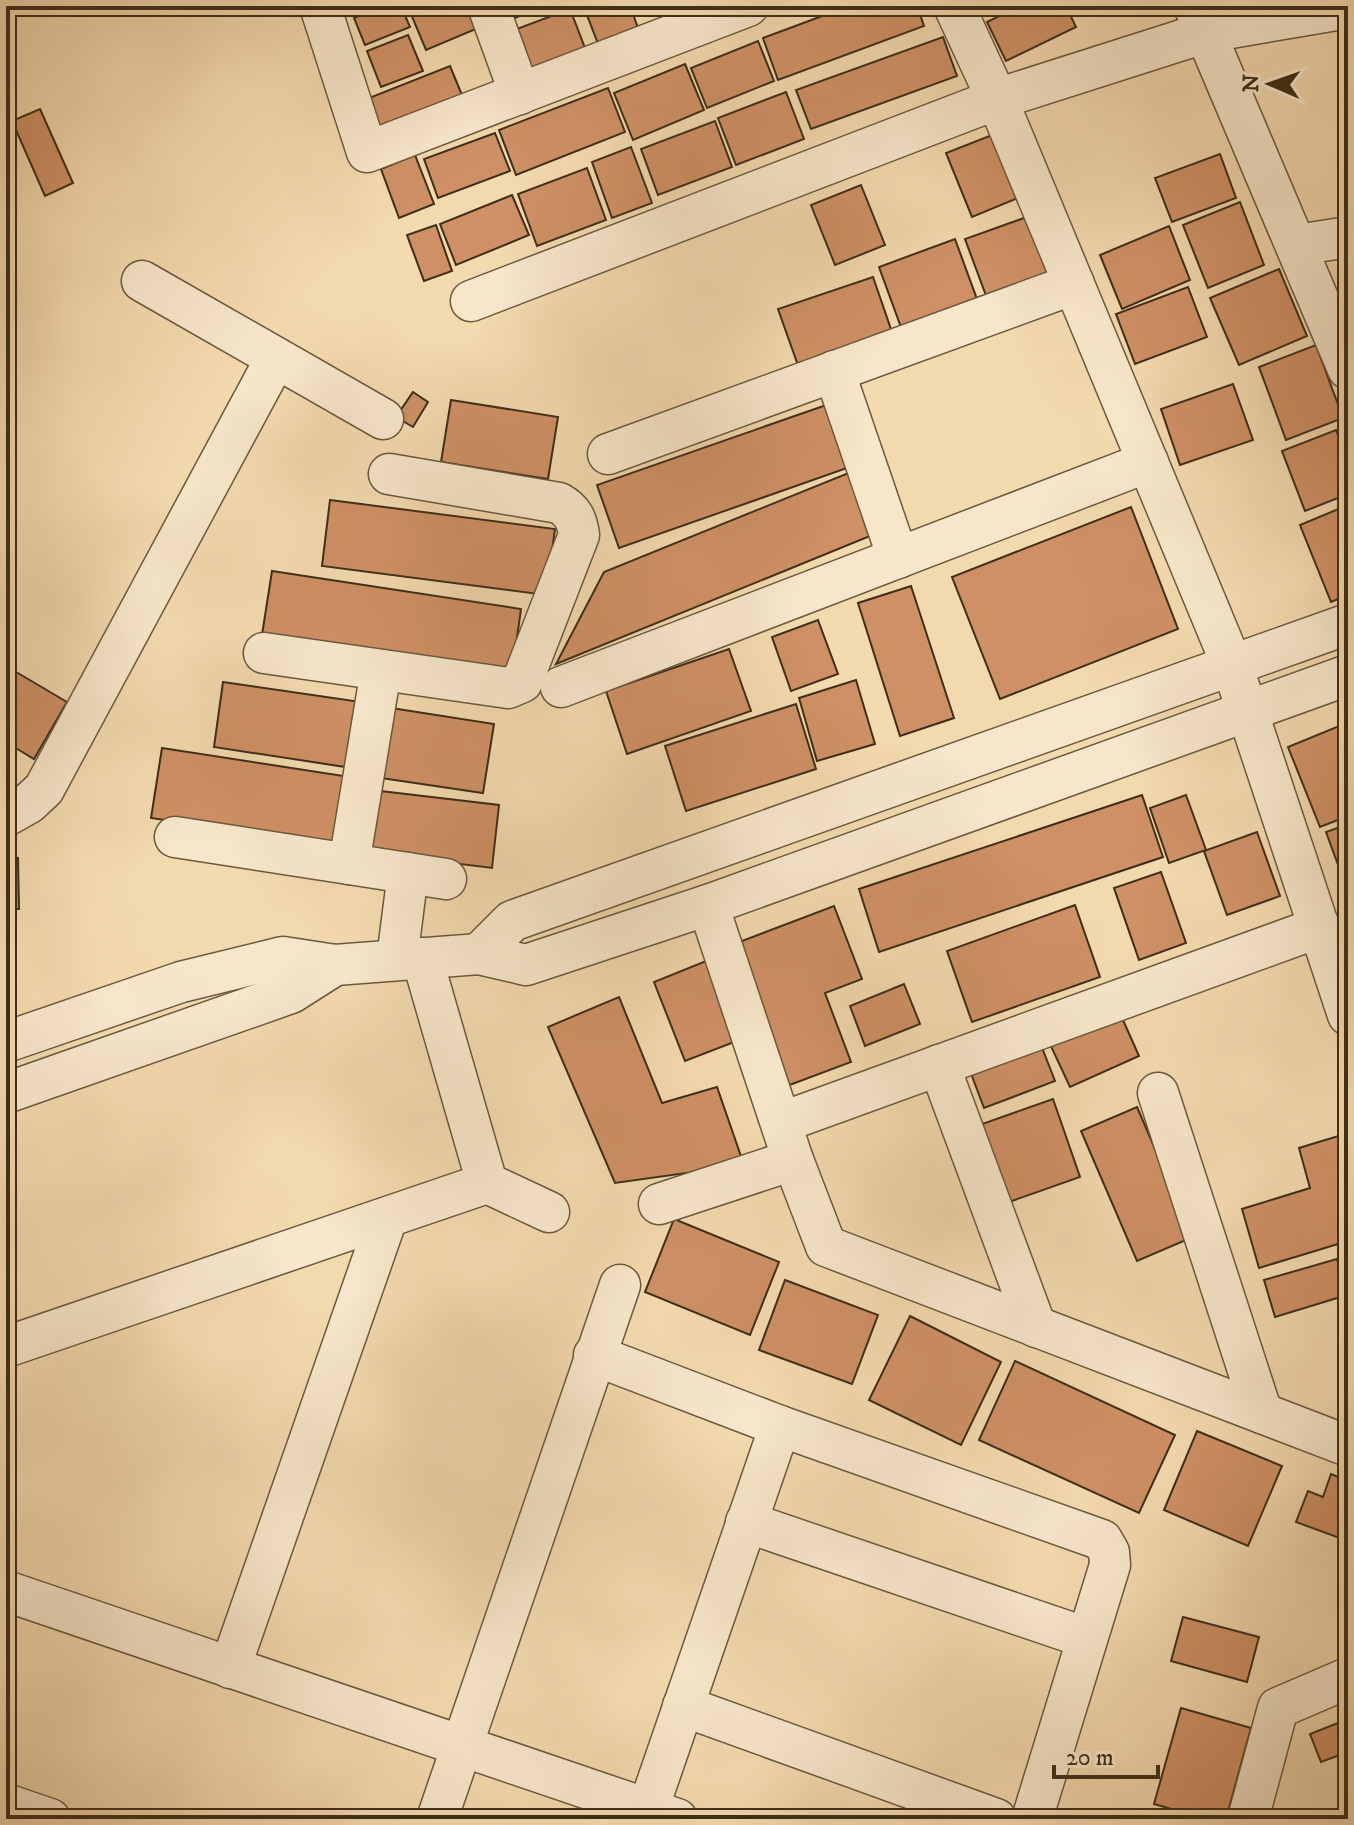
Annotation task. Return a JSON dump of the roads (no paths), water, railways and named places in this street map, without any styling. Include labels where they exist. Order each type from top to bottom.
[{"type":"street","points":[[320,6],[367,152],[520,94],[668,20],[748,6]]},
{"type":"street","points":[[488,6],[520,94]]},
{"type":"street","points":[[954,6],[997,99],[1232,665],[1348,1015]]},
{"type":"street","points":[[471,301],[1201,19],[1348,8]]},
{"type":"street","points":[[1201,19],[1348,369]]},
{"type":"street","points":[[1297,245],[1348,237]]},
{"type":"street","points":[[142,281],[383,419]]},
{"type":"street","points":[[608,454],[1074,284]]},
{"type":"street","points":[[6,816],[29,803],[44,789],[276,358]]},
{"type":"street","points":[[834,371],[898,558]]},
{"type":"street","points":[[561,687],[1148,462]]},
{"type":"street","points":[[264,653],[508,688],[517,686],[527,674],[579,535],[570,509],[559,503],[389,474]]},
{"type":"street","points":[[479,954],[512,921],[1348,624]]},
{"type":"street","points":[[349,864],[381,670]]},
{"type":"street","points":[[6,1042],[181,982],[283,957],[335,965],[479,954],[526,965],[708,905],[1348,675]]},
{"type":"street","points":[[175,837],[427,876],[410,958],[487,1183]]},
{"type":"street","points":[[708,905],[783,1122],[793,1160],[826,1246],[1348,1446]]},
{"type":"street","points":[[783,1122],[1320,927]]},
{"type":"street","points":[[6,1093],[291,993],[335,965]]},
{"type":"street","points":[[939,1065],[1036,1327]]},
{"type":"street","points":[[1158,1093],[1262,1413]]},
{"type":"street","points":[[659,1204],[793,1160]]},
{"type":"street","points":[[6,1347],[487,1183],[549,1212]]},
{"type":"street","points":[[230,1668],[387,1218]]},
{"type":"street","points":[[437,1819],[620,1285]]},
{"type":"street","points":[[594,1355],[780,1426],[1102,1540],[1109,1552],[1110,1565],[1032,1819]]},
{"type":"street","points":[[6,1591],[663,1814],[683,1706],[780,1426]]},
{"type":"street","points":[[746,1522],[1087,1638]]},
{"type":"street","points":[[1248,1819],[1278,1708],[1348,1678]]},
{"type":"street","points":[[683,1706],[996,1819]]},
{"type":"street","points":[[6,1804],[50,1819]]}]
